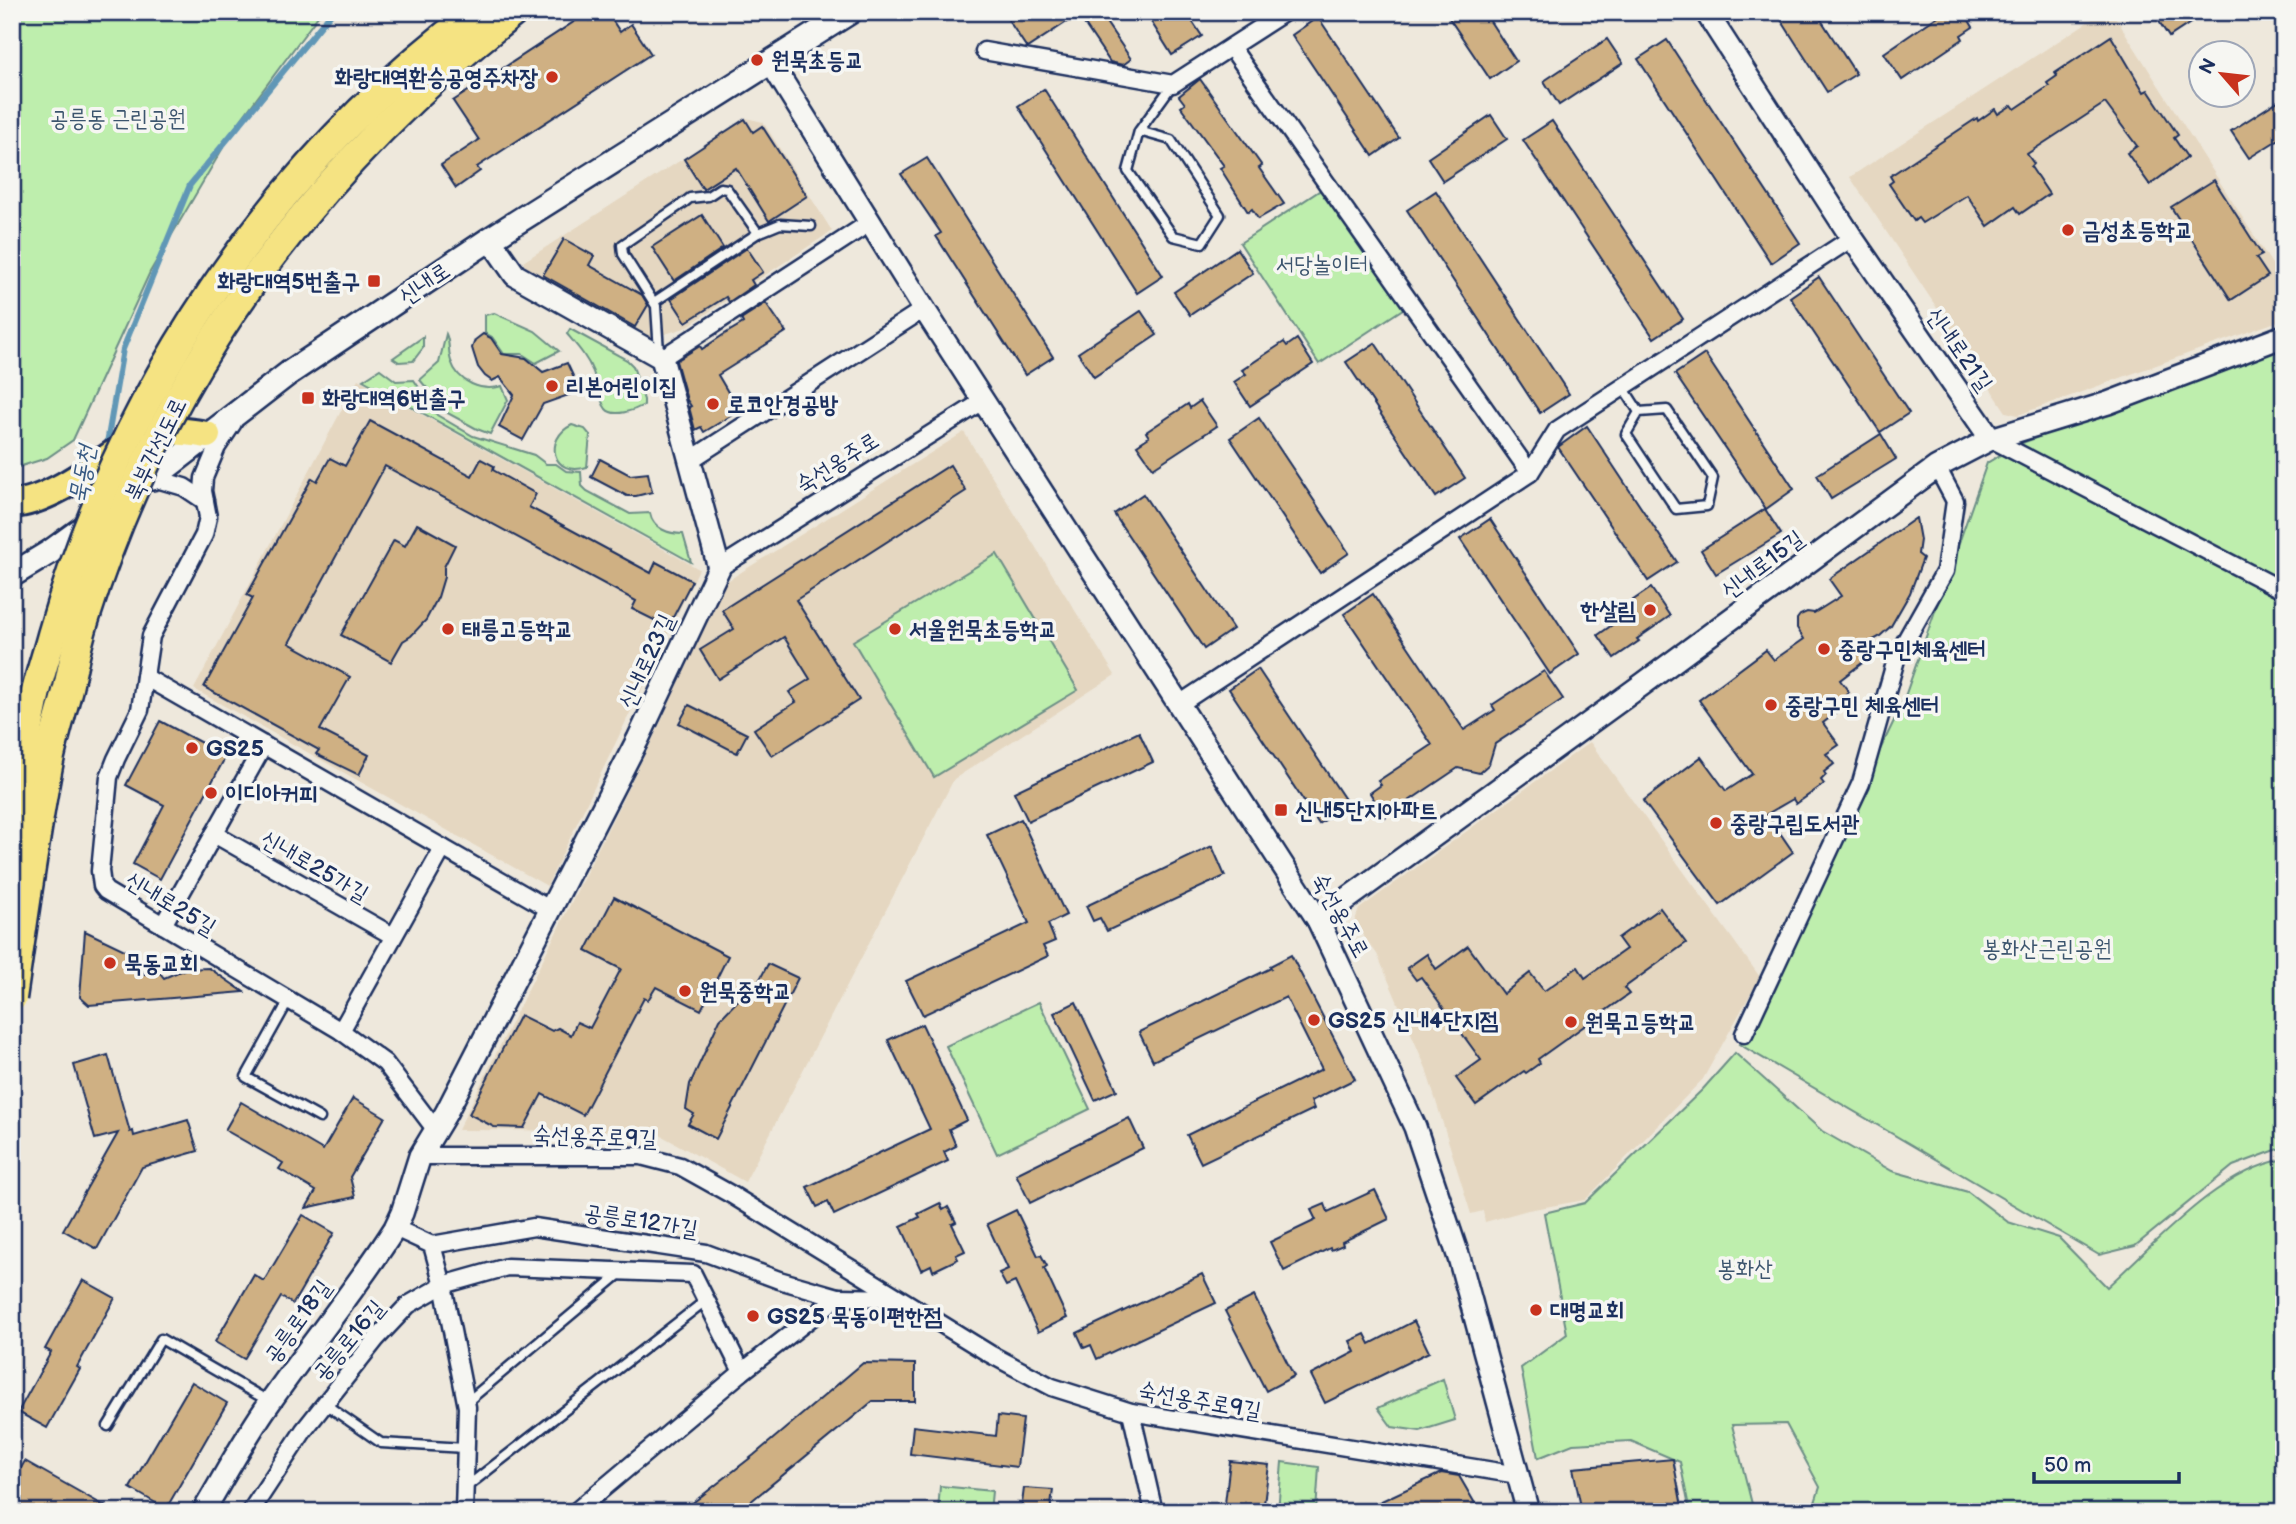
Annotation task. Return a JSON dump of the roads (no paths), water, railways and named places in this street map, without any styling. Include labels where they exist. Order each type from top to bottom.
[{"type":"highway","name":"북부간선도로","points":[[12,831],[33,705],[65,590],[105,484],[147,398],[204,303],[242,247],[289,189],[393,82],[476,12]]},
{"type":"highway","name":"북부간선도로","points":[[12,998],[47,769],[85,616],[119,525],[156,439],[226,318],[303,213],[388,122],[461,53],[514,12]]},
{"type":"main road","name":"신내로","points":[[12,575],[50,552],[151,480],[289,373],[490,239],[850,12]]},
{"type":"main road","points":[[12,504],[40,498],[143,433],[156,430],[207,435]]},
{"type":"street","points":[[984,51],[1173,84],[1285,12]]},
{"type":"street","name":"신내로21길","points":[[1706,12],[1852,237],[1991,439],[2284,591]]},
{"type":"street","points":[[1231,47],[1530,473]]},
{"type":"street","name":"숙선옹주로","points":[[771,63],[869,223],[1318,920],[1415,1127],[1464,1274],[1528,1512]]},
{"type":"street","points":[[661,356],[869,223]]},
{"type":"street","points":[[1178,705],[1530,473],[1556,430],[1852,237]]},
{"type":"street","points":[[490,239],[515,275],[661,356],[719,568]]},
{"type":"street","points":[[689,461],[924,309]]},
{"type":"street","name":"신내로15길","points":[[1318,920],[1937,467],[1991,439],[2108,403],[2284,336]]},
{"type":"street","name":"숙선옹주로","points":[[719,568],[983,401]]},
{"type":"street","name":"신내로25길","points":[[242,408],[220,443],[205,475],[203,488],[208,517],[204,535],[156,624],[148,651],[141,710],[116,759],[110,777],[100,878],[102,886],[106,891],[341,1031],[385,1063],[435,1129]]},
{"type":"street","points":[[1744,1034],[1861,783],[1897,656],[1945,571],[1955,501],[1937,467]]},
{"type":"street","points":[[151,480],[184,487],[205,501]]},
{"type":"street","name":"신내로23길","points":[[419,1156],[551,910],[638,739],[719,568]]},
{"type":"street","points":[[145,677],[551,910]]},
{"type":"street","points":[[163,925],[264,745]]},
{"type":"street","name":"신내로25가길","points":[[214,834],[393,936]]},
{"type":"street","points":[[341,1031],[443,848]]},
{"type":"street","name":"숙선옹주로9길","points":[[419,1156],[641,1156],[662,1160],[680,1166],[732,1195],[990,1354],[1052,1387],[1131,1412],[1518,1475]]},
{"type":"street","name":"공릉로18길","points":[[203,1512],[246,1437],[395,1228],[406,1203],[419,1156]]},
{"type":"street","name":"공릉로12가길","points":[[432,1245],[534,1227],[706,1253],[779,1280],[838,1297]]},
{"type":"street","points":[[395,1228],[432,1245],[443,1285],[467,1407],[464,1512]]},
{"type":"street","name":"공릉로12가길","points":[[443,1285],[507,1267],[693,1273],[741,1372]]},
{"type":"street","name":"공릉로16길","points":[[250,1512],[284,1458],[324,1404],[399,1313],[443,1285]]},
{"type":"street","points":[[575,1512],[741,1372],[838,1297],[898,1298]]},
{"type":"street","points":[[1131,1412],[1154,1512]]},
{"type":"lane","points":[[1139,131],[1171,140],[1220,215],[1202,243],[1173,236],[1128,172],[1139,131],[1173,84]]},
{"type":"lane","points":[[661,356],[654,302],[623,254],[622,245],[690,198],[701,198],[723,188],[731,194],[758,233]]},
{"type":"lane","points":[[654,302],[758,233],[784,223],[811,226]]},
{"type":"lane","points":[[1623,387],[1639,412]]},
{"type":"lane","points":[[1667,410],[1713,478],[1707,506],[1676,509],[1626,434],[1639,412],[1667,410]]},
{"type":"lane","points":[[289,1000],[246,1077],[320,1118]]},
{"type":"lane","points":[[465,1404],[622,1272]]},
{"type":"lane","points":[[465,1488],[705,1301]]},
{"type":"lane","points":[[108,1426],[160,1339],[270,1402]]},
{"type":"lane","name":"공릉로16길","points":[[324,1404],[381,1443],[466,1448]]},
{"type":"waterway","name":"묵동천","points":[[106,449],[123,349],[190,185],[332,12]]},
{"type":"place","name":"원묵초등교","points":[[757,60]]},
{"type":"place","name":"화랑대역환승공영주차장","points":[[552,77]]},
{"type":"place","name":"금성초등학교","points":[[2068,230]]},
{"type":"place","name":"화랑대역5번출구","points":[[374,281]]},
{"type":"place","name":"리본어린이집","points":[[552,386]]},
{"type":"place","name":"화랑대역6번출구","points":[[308,398]]},
{"type":"place","name":"로코안경공방","points":[[713,404]]},
{"type":"place","name":"한살림","points":[[1650,610]]},
{"type":"place","name":"태릉고등학교","points":[[448,629]]},
{"type":"place","name":"서울원묵초등학교","points":[[895,629]]},
{"type":"place","name":"중랑구민체육센터","points":[[1824,649]]},
{"type":"place","name":"중랑구민 체육센터","points":[[1771,705]]},
{"type":"place","name":"GS25","points":[[192,748]]},
{"type":"place","name":"이디아커피","points":[[211,793]]},
{"type":"place","name":"신내5단지아파트","points":[[1281,810]]},
{"type":"place","name":"중랑구립도서관","points":[[1716,823]]},
{"type":"place","name":"묵동교회","points":[[110,963]]},
{"type":"place","name":"원묵중학교","points":[[685,991]]},
{"type":"place","name":"GS25 신내4단지점","points":[[1314,1020]]},
{"type":"place","name":"원묵고등학교","points":[[1571,1022]]},
{"type":"place","name":"대명교회","points":[[1536,1310]]},
{"type":"place","name":"GS25 묵동이편한점","points":[[753,1316]]},
{"type":"park label","name":"공릉동 근린공원","points":[[118,118]]},
{"type":"park label","name":"서당놀이터","points":[[1322,264]]},
{"type":"park label","name":"봉화산근린공원","points":[[2047,948]]},
{"type":"park label","name":"봉화산","points":[[1745,1268]]}]
